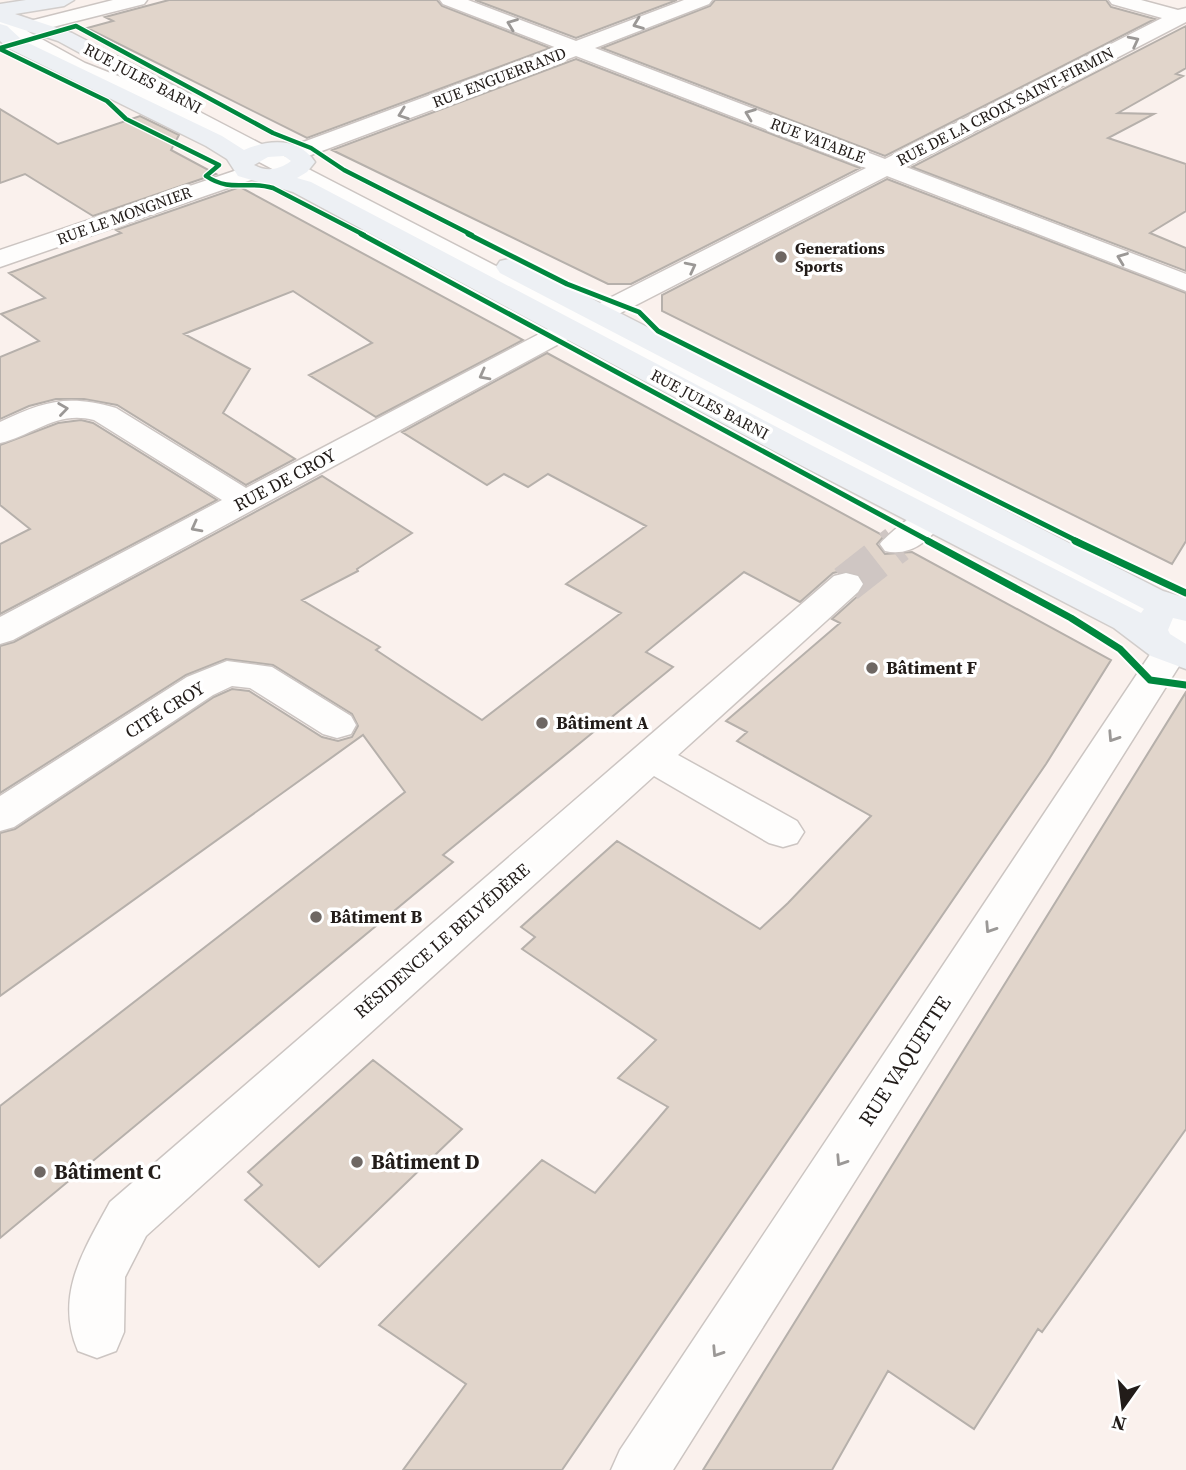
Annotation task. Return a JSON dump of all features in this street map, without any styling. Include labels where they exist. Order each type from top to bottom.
[{"type":"main road","points":[[0,8],[14,0]]},
{"type":"main road","points":[[0,8],[64,0]]},
{"type":"main road","name":"RUE JULES BARNI","points":[[0,18],[65,37],[255,140],[274,162],[302,187],[928,519],[1127,620],[1176,637]]},
{"type":"main road","name":"RUE JULES BARNI","points":[[0,30],[15,44],[233,152],[274,162],[600,314],[1151,599],[1176,637]]},
{"type":"street","points":[[0,8],[37,0]]},
{"type":"street","points":[[33,26],[136,0]]},
{"type":"street","name":"RUE VATABLE","points":[[450,0],[1186,283]]},
{"type":"street","name":"RUE ENGUERRAND","points":[[274,162],[702,0]]},
{"type":"street","points":[[1119,0],[1183,16]]},
{"type":"street","name":"RUE DE LA CROIX SAINT-FIRMIN","points":[[600,314],[1183,16]]},
{"type":"street","points":[[0,18],[27,40],[82,70],[161,101],[812,442],[853,446]]},
{"type":"street","name":"RUE LE MONGNIER","points":[[0,259],[274,162]]},
{"type":"street","name":"RUE DE CROY","points":[[0,632],[569,329]]},
{"type":"street","points":[[0,434],[55,409],[85,407],[105,414],[245,501]]},
{"type":"street","points":[[800,452],[848,459],[1176,637]]},
{"type":"street","points":[[897,544],[913,534],[928,519]]},
{"type":"street","name":"RÉSIDENCE LE BELVÉDÈRE","points":[[97,1332],[99,1274],[128,1220],[846,584]]},
{"type":"street","name":"RUE VAQUETTE","points":[[640,1470],[1176,637]]},
{"type":"street","name":"CITÉ CROY","points":[[0,816],[200,686],[227,673],[260,676],[337,725]]},
{"type":"street","points":[[651,757],[783,832]]},
{"type":"building","points":[[169,0],[437,0],[442,6],[550,48],[307,138],[87,28],[113,21],[105,17]]},
{"type":"building","points":[[475,0],[677,0],[576,38]]},
{"type":"building","points":[[715,0],[1106,0],[1111,7],[1155,19],[885,156],[602,48],[710,6]]},
{"type":"building","points":[[1186,26],[1186,68],[1176,74],[1183,76],[1118,113],[1154,114],[1108,138],[1186,164],[1186,211],[1150,233],[1186,248],[1186,271],[912,167]]},
{"type":"building","points":[[576,59],[860,168],[631,284],[608,284],[332,150]]},
{"type":"building","points":[[0,109],[58,144],[140,116],[179,135],[171,150],[216,174],[93,216],[25,174],[0,183]]},
{"type":"building","points":[[887,179],[1186,293],[1186,541],[1172,564],[662,311],[662,295]]},
{"type":"building","points":[[240,187],[523,340],[376,417],[309,375],[372,343],[293,291],[184,334],[250,369],[223,413],[295,459],[246,485],[117,405],[84,399],[56,399],[29,406],[0,419],[0,357],[39,341],[1,314],[45,298],[9,273],[121,233],[116,230]]},
{"type":"building","points":[[547,353],[884,536],[877,544],[885,554],[912,552],[1111,660],[1046,764],[562,1470],[403,1470],[466,1384],[379,1325],[542,1160],[595,1193],[668,1107],[618,1078],[656,1040],[522,949],[535,937],[521,927],[617,841],[760,929],[788,903],[871,816],[737,741],[747,732],[726,721],[840,623],[832,619],[860,594],[865,583],[859,573],[847,570],[833,573],[800,602],[744,572],[646,652],[673,667],[443,855],[453,862],[0,1238],[0,1106],[405,792],[363,735],[0,996],[0,833],[15,829],[214,697],[232,689],[249,691],[322,737],[338,741],[352,737],[358,726],[352,714],[273,665],[226,659],[186,675],[0,793],[0,646],[14,642],[322,476],[412,533],[357,569],[358,571],[302,600],[380,647],[376,650],[482,720],[621,613],[566,584],[646,526],[548,474],[528,487],[504,474],[487,485],[402,432]]},
{"type":"building","points":[[81,420],[93,423],[217,500],[0,614],[0,544],[30,529],[0,505],[0,445],[58,423]]},
{"type":"building","points":[[1186,692],[1186,1129],[1042,1332],[1038,1329],[974,1429],[888,1371],[832,1470],[703,1470]]},
{"type":"building","name":"Bâtiment D","points":[[373,1060],[462,1129],[319,1267],[245,1200],[262,1185],[248,1172]]},
{"type":"tunnel","points":[[846,584],[897,544]]},
{"type":"cycle path","points":[[0,48],[76,26],[273,133],[311,148],[344,170],[567,284],[639,312],[658,331],[1132,569],[1186,593]]},
{"type":"cycle path","points":[[0,49],[107,101],[126,119],[219,165],[206,176],[214,181],[231,187],[262,185],[286,193],[1071,618],[1120,649],[1150,680],[1186,685]]},
{"type":"place","name":"Generations Sports","points":[[781,257]]},
{"type":"place","name":"Bâtiment F","points":[[872,668]]},
{"type":"place","name":"Bâtiment A","points":[[542,723]]},
{"type":"place","name":"Bâtiment B","points":[[316,917]]},
{"type":"place","name":"Bâtiment D","points":[[357,1162]]},
{"type":"place","name":"Bâtiment C","points":[[40,1172]]}]
